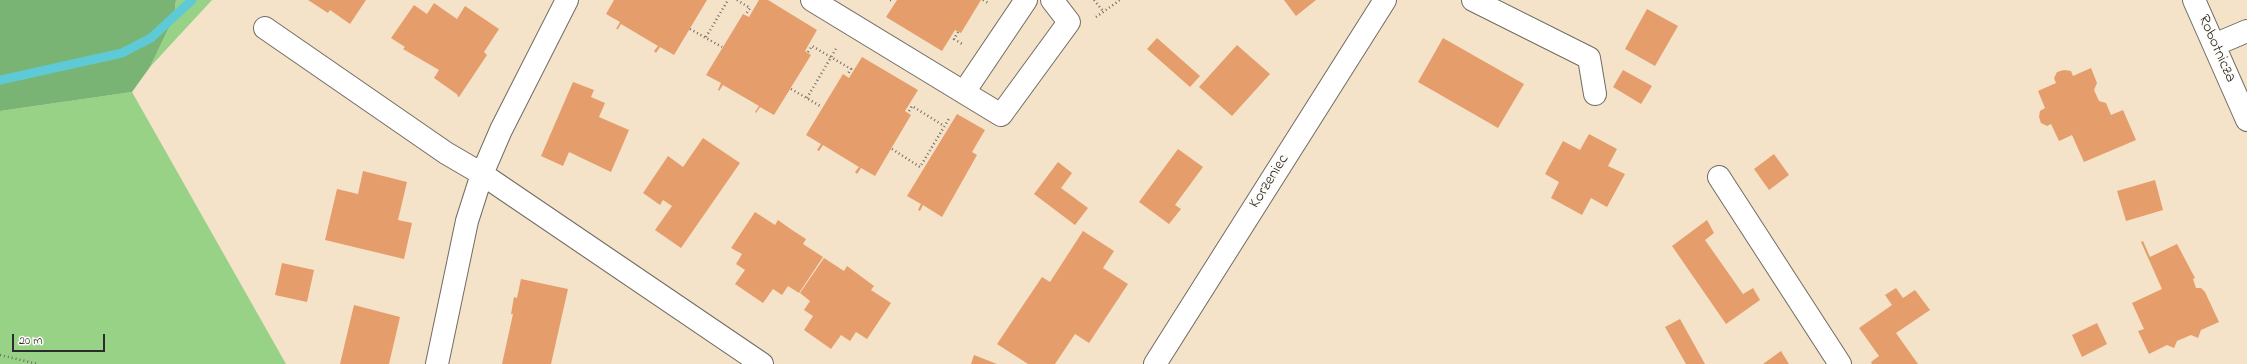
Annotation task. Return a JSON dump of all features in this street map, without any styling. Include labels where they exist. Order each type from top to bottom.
[{"type":"street","points":[[437,364],[466,221],[482,174],[501,130],[568,0]]},
{"type":"street","points":[[812,0],[1001,115],[1069,22],[1052,0]]},
{"type":"street","points":[[964,93],[1026,0]]},
{"type":"street","name":"Korzeniec","points":[[1155,364],[1385,0]]},
{"type":"street","points":[[1473,0],[1589,58],[1595,94]]},
{"type":"street","name":"Robotnicza","points":[[2194,0],[2247,120]]},
{"type":"street","points":[[265,28],[446,153],[482,174],[762,364]]},
{"type":"street","points":[[2214,45],[2247,31]]},
{"type":"street","points":[[1719,177],[1840,364]]},
{"type":"path","points":[[706,37],[728,0]]},
{"type":"path","points":[[737,0],[750,8],[746,14]]},
{"type":"path","points":[[1094,0],[1103,11]]},
{"type":"path","points":[[806,98],[851,24]]},
{"type":"path","points":[[690,29],[722,47]]},
{"type":"path","points":[[808,52],[812,46],[851,69],[847,75]]},
{"type":"path","points":[[791,89],[822,108]]},
{"type":"path","points":[[892,149],[920,167],[964,93]]},
{"type":"path","points":[[909,111],[912,106],[944,126]]},
{"type":"path","points":[[0,355],[38,364]]},
{"type":"green space","points":[[0,0],[176,0],[174,17],[150,67],[132,92],[0,111]]},
{"type":"green space","points":[[176,0],[212,0],[150,67],[174,17]]},
{"type":"green space","points":[[132,92],[286,364],[0,364],[0,111]]},
{"type":"building","points":[[308,0],[366,0],[350,24],[330,10],[328,13]]},
{"type":"building","points":[[614,0],[707,0],[674,55],[660,47],[656,53],[654,51],[658,46],[621,24],[618,29],[616,29],[620,22],[606,14]]},
{"type":"building","points":[[759,0],[768,0],[817,30],[805,51],[811,55],[774,115],[760,107],[756,113],[755,112],[759,106],[723,85],[719,91],[718,90],[721,83],[706,75],[743,14],[749,17]]},
{"type":"building","points":[[897,0],[981,0],[961,33],[955,30],[942,51],[886,17]]},
{"type":"building","points":[[1284,0],[1316,0],[1296,16]]},
{"type":"building","points":[[434,3],[457,19],[465,6],[499,29],[484,52],[487,55],[459,97],[434,78],[439,70],[403,49],[405,47],[391,38],[414,5],[427,14]]},
{"type":"building","points":[[1647,9],[1678,26],[1655,66],[1625,49]]},
{"type":"building","points":[[1157,38],[1200,76],[1190,87],[1147,49]]},
{"type":"building","points":[[1443,38],[1524,84],[1498,128],[1418,82]]},
{"type":"building","points":[[1237,45],[1270,74],[1232,116],[1199,87]]},
{"type":"building","points":[[862,57],[918,90],[905,111],[911,115],[875,176],[861,168],[857,174],[855,172],[859,167],[823,145],[819,151],[817,150],[821,144],[806,135],[843,74],[849,78]]},
{"type":"building","points":[[2091,68],[2097,83],[2094,90],[2099,101],[2106,103],[2111,115],[2123,110],[2136,140],[2084,162],[2072,135],[2059,141],[2051,124],[2047,126],[2041,123],[2039,117],[2040,111],[2045,108],[2038,91],[2056,83],[2054,78],[2057,72],[2064,70],[2071,71],[2073,76]]},
{"type":"building","points":[[1623,70],[1652,86],[1641,104],[1613,87]]},
{"type":"building","points":[[573,82],[594,90],[591,97],[605,103],[599,117],[629,130],[611,172],[569,152],[563,166],[541,156]]},
{"type":"building","points":[[957,114],[985,130],[972,152],[977,155],[942,217],[923,205],[920,211],[918,210],[921,204],[907,196]]},
{"type":"building","points":[[1589,134],[1617,149],[1608,166],[1625,174],[1607,207],[1591,198],[1582,215],[1551,198],[1559,182],[1545,174],[1563,141],[1580,150]]},
{"type":"building","points":[[703,138],[740,163],[681,248],[655,230],[672,206],[663,200],[660,205],[643,193],[668,156],[683,167]]},
{"type":"building","points":[[1178,149],[1203,167],[1175,205],[1181,209],[1169,224],[1139,202]]},
{"type":"building","points":[[1774,154],[1789,175],[1769,190],[1754,169]]},
{"type":"building","points":[[1058,162],[1072,173],[1061,188],[1088,208],[1075,225],[1034,194]]},
{"type":"building","points":[[363,171],[407,182],[398,220],[412,223],[404,259],[325,240],[337,189],[358,194]]},
{"type":"building","points":[[2155,180],[2163,210],[2126,221],[2117,191]]},
{"type":"building","points":[[755,212],[775,225],[778,220],[806,239],[803,244],[823,257],[799,293],[788,286],[782,295],[773,289],[763,303],[735,284],[745,270],[736,264],[742,254],[731,248]]},
{"type":"building","points":[[1707,220],[1714,233],[1705,240],[1743,294],[1753,288],[1760,300],[1726,324],[1672,246]]},
{"type":"building","points":[[1083,231],[1114,251],[1103,268],[1128,284],[1089,343],[1075,334],[1055,364],[1028,364],[997,344],[1042,277],[1050,282]]},
{"type":"building","points":[[2143,241],[2150,257],[2177,244],[2195,278],[2193,279],[2196,288],[2201,288],[2205,292],[2219,322],[2201,330],[2198,338],[2191,335],[2177,341],[2174,348],[2167,345],[2149,354],[2138,331],[2144,329],[2132,303],[2162,289],[2141,242]]},
{"type":"building","points":[[824,258],[844,271],[847,266],[874,286],[871,290],[891,303],[867,339],[856,332],[850,341],[841,335],[831,349],[804,330],[813,316],[804,310],[810,301],[800,293]]},
{"type":"building","points":[[282,263],[314,270],[307,302],[275,295]]},
{"type":"building","points":[[521,279],[568,289],[551,364],[502,364],[513,314],[511,314],[514,297],[517,298]]},
{"type":"building","points":[[1896,288],[1903,298],[1915,290],[1930,310],[1896,333],[1918,364],[1872,364],[1871,362],[1879,356],[1859,328],[1892,305],[1885,295]]},
{"type":"building","points":[[354,305],[400,317],[389,364],[340,364]]},
{"type":"building","points":[[1680,319],[1705,364],[1686,364],[1665,327]]},
{"type":"building","points":[[2097,323],[2107,344],[2082,357],[2072,335]]},
{"type":"building","points":[[1781,351],[1789,364],[1763,364]]},
{"type":"building","points":[[974,355],[997,364],[971,364]]},
{"type":"waterway","points":[[0,80],[122,53],[151,38],[192,0]]}]
